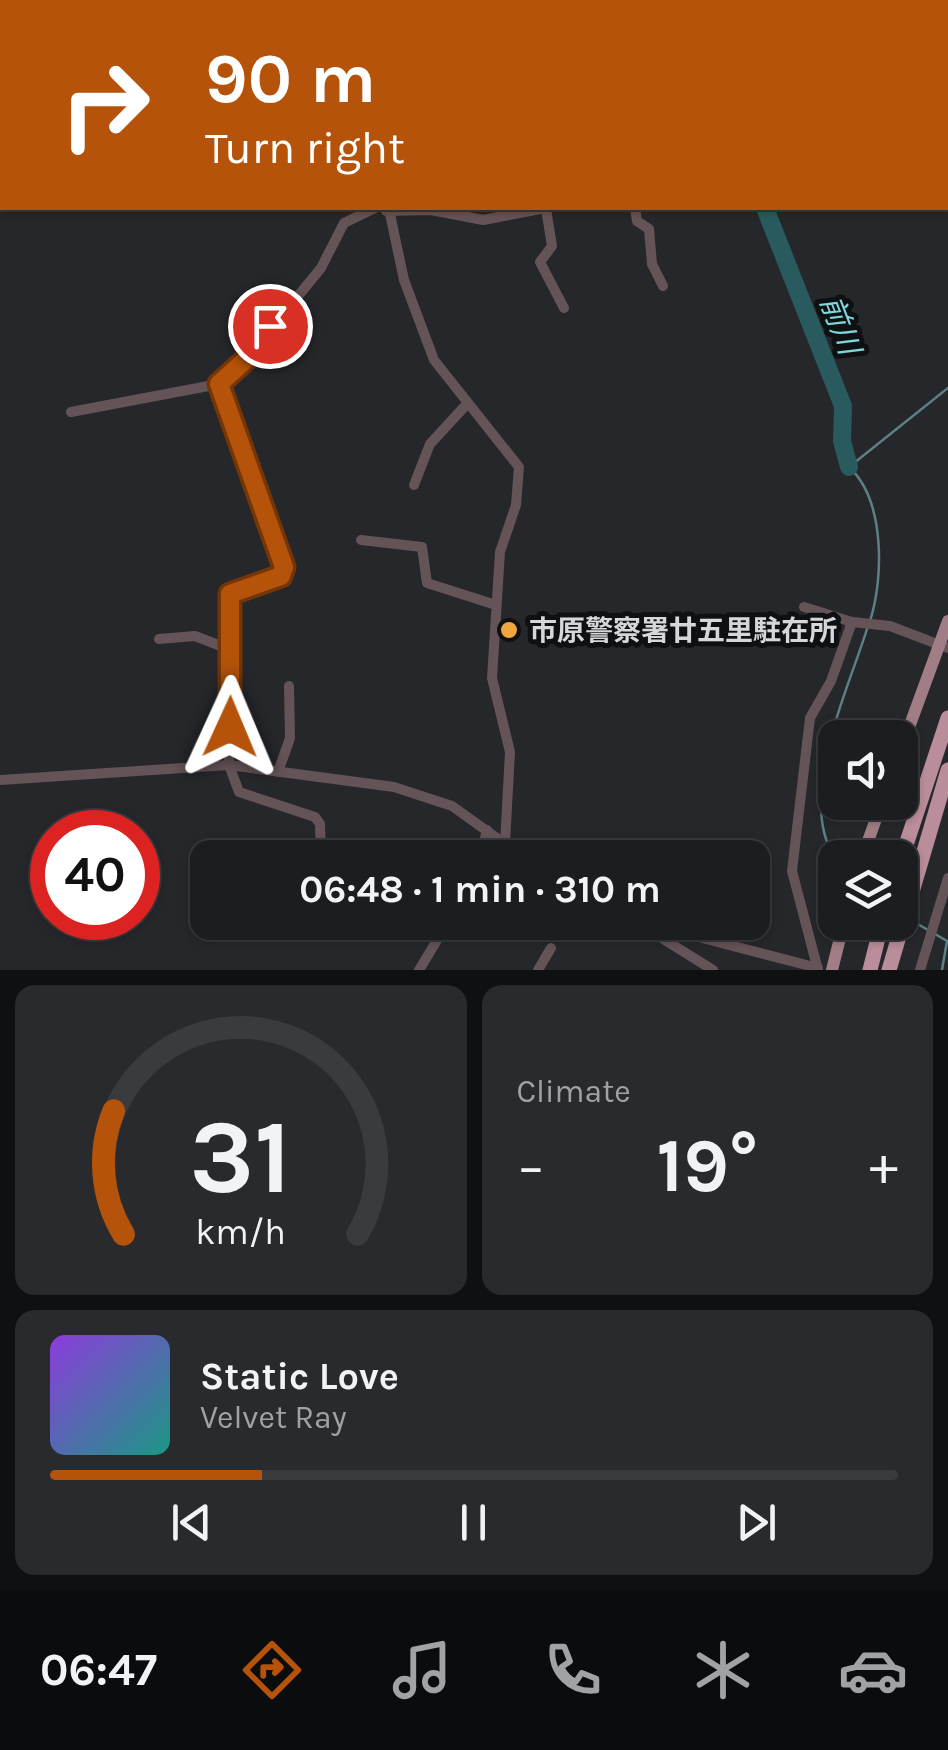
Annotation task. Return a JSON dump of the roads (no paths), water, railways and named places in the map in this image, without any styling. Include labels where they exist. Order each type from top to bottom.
[{"type":"highway","points":[[907,840],[948,718]]},
{"type":"highway","points":[[891,962],[948,770]]},
{"type":"highway","points":[[870,970],[878,940]]},
{"type":"main road","points":[[913,720],[943,646],[948,622]]},
{"type":"main road","points":[[822,969],[836,940]]},
{"type":"street","points":[[71,412],[219,384],[252,354],[282,312],[311,281],[344,223],[382,210],[431,210],[484,220],[536,210]]},
{"type":"street","points":[[382,210],[416,318],[434,360],[519,467],[520,484],[500,552],[492,678],[510,752],[505,840]]},
{"type":"street","points":[[546,210],[552,246],[540,262],[564,308]]},
{"type":"street","points":[[635,210],[636,220],[649,229],[652,264],[663,286]]},
{"type":"street","points":[[219,384],[284,567],[281,576],[232,592],[229,599],[229,765],[240,792],[315,817],[320,824],[320,840]]},
{"type":"street","points":[[414,484],[430,444],[466,405]]},
{"type":"street","points":[[361,540],[422,546],[427,583],[496,605]]},
{"type":"street","points":[[804,607],[852,622],[890,626],[943,646]]},
{"type":"street","points":[[822,969],[792,870],[810,718],[831,681],[852,622]]},
{"type":"street","points":[[159,640],[196,636],[231,650]]},
{"type":"street","points":[[278,772],[290,738],[289,686]]},
{"type":"street","points":[[0,780],[229,765],[422,794],[452,806],[501,840]]},
{"type":"street","points":[[484,840],[487,830]]},
{"type":"street","points":[[920,970],[945,899],[948,878]]},
{"type":"street","points":[[422,969],[438,940]]},
{"type":"street","points":[[667,940],[713,970]]},
{"type":"street","points":[[711,940],[822,969]]},
{"type":"street","points":[[538,970],[550,948]]},
{"type":"waterway","name":"前川","points":[[766,210],[843,406],[842,441],[849,467]]},
{"type":"waterway","points":[[870,621],[878,583],[878,540],[869,499],[849,467],[948,388]]},
{"type":"waterway","points":[[827,840],[821,806],[829,744],[867,629]]},
{"type":"waterway","points":[[918,924],[928,930]]},
{"type":"waterway","points":[[935,934],[947,941],[942,970]]},
{"type":"place","name":"市原警察署廿五里駐在所","points":[[509,630]]}]
